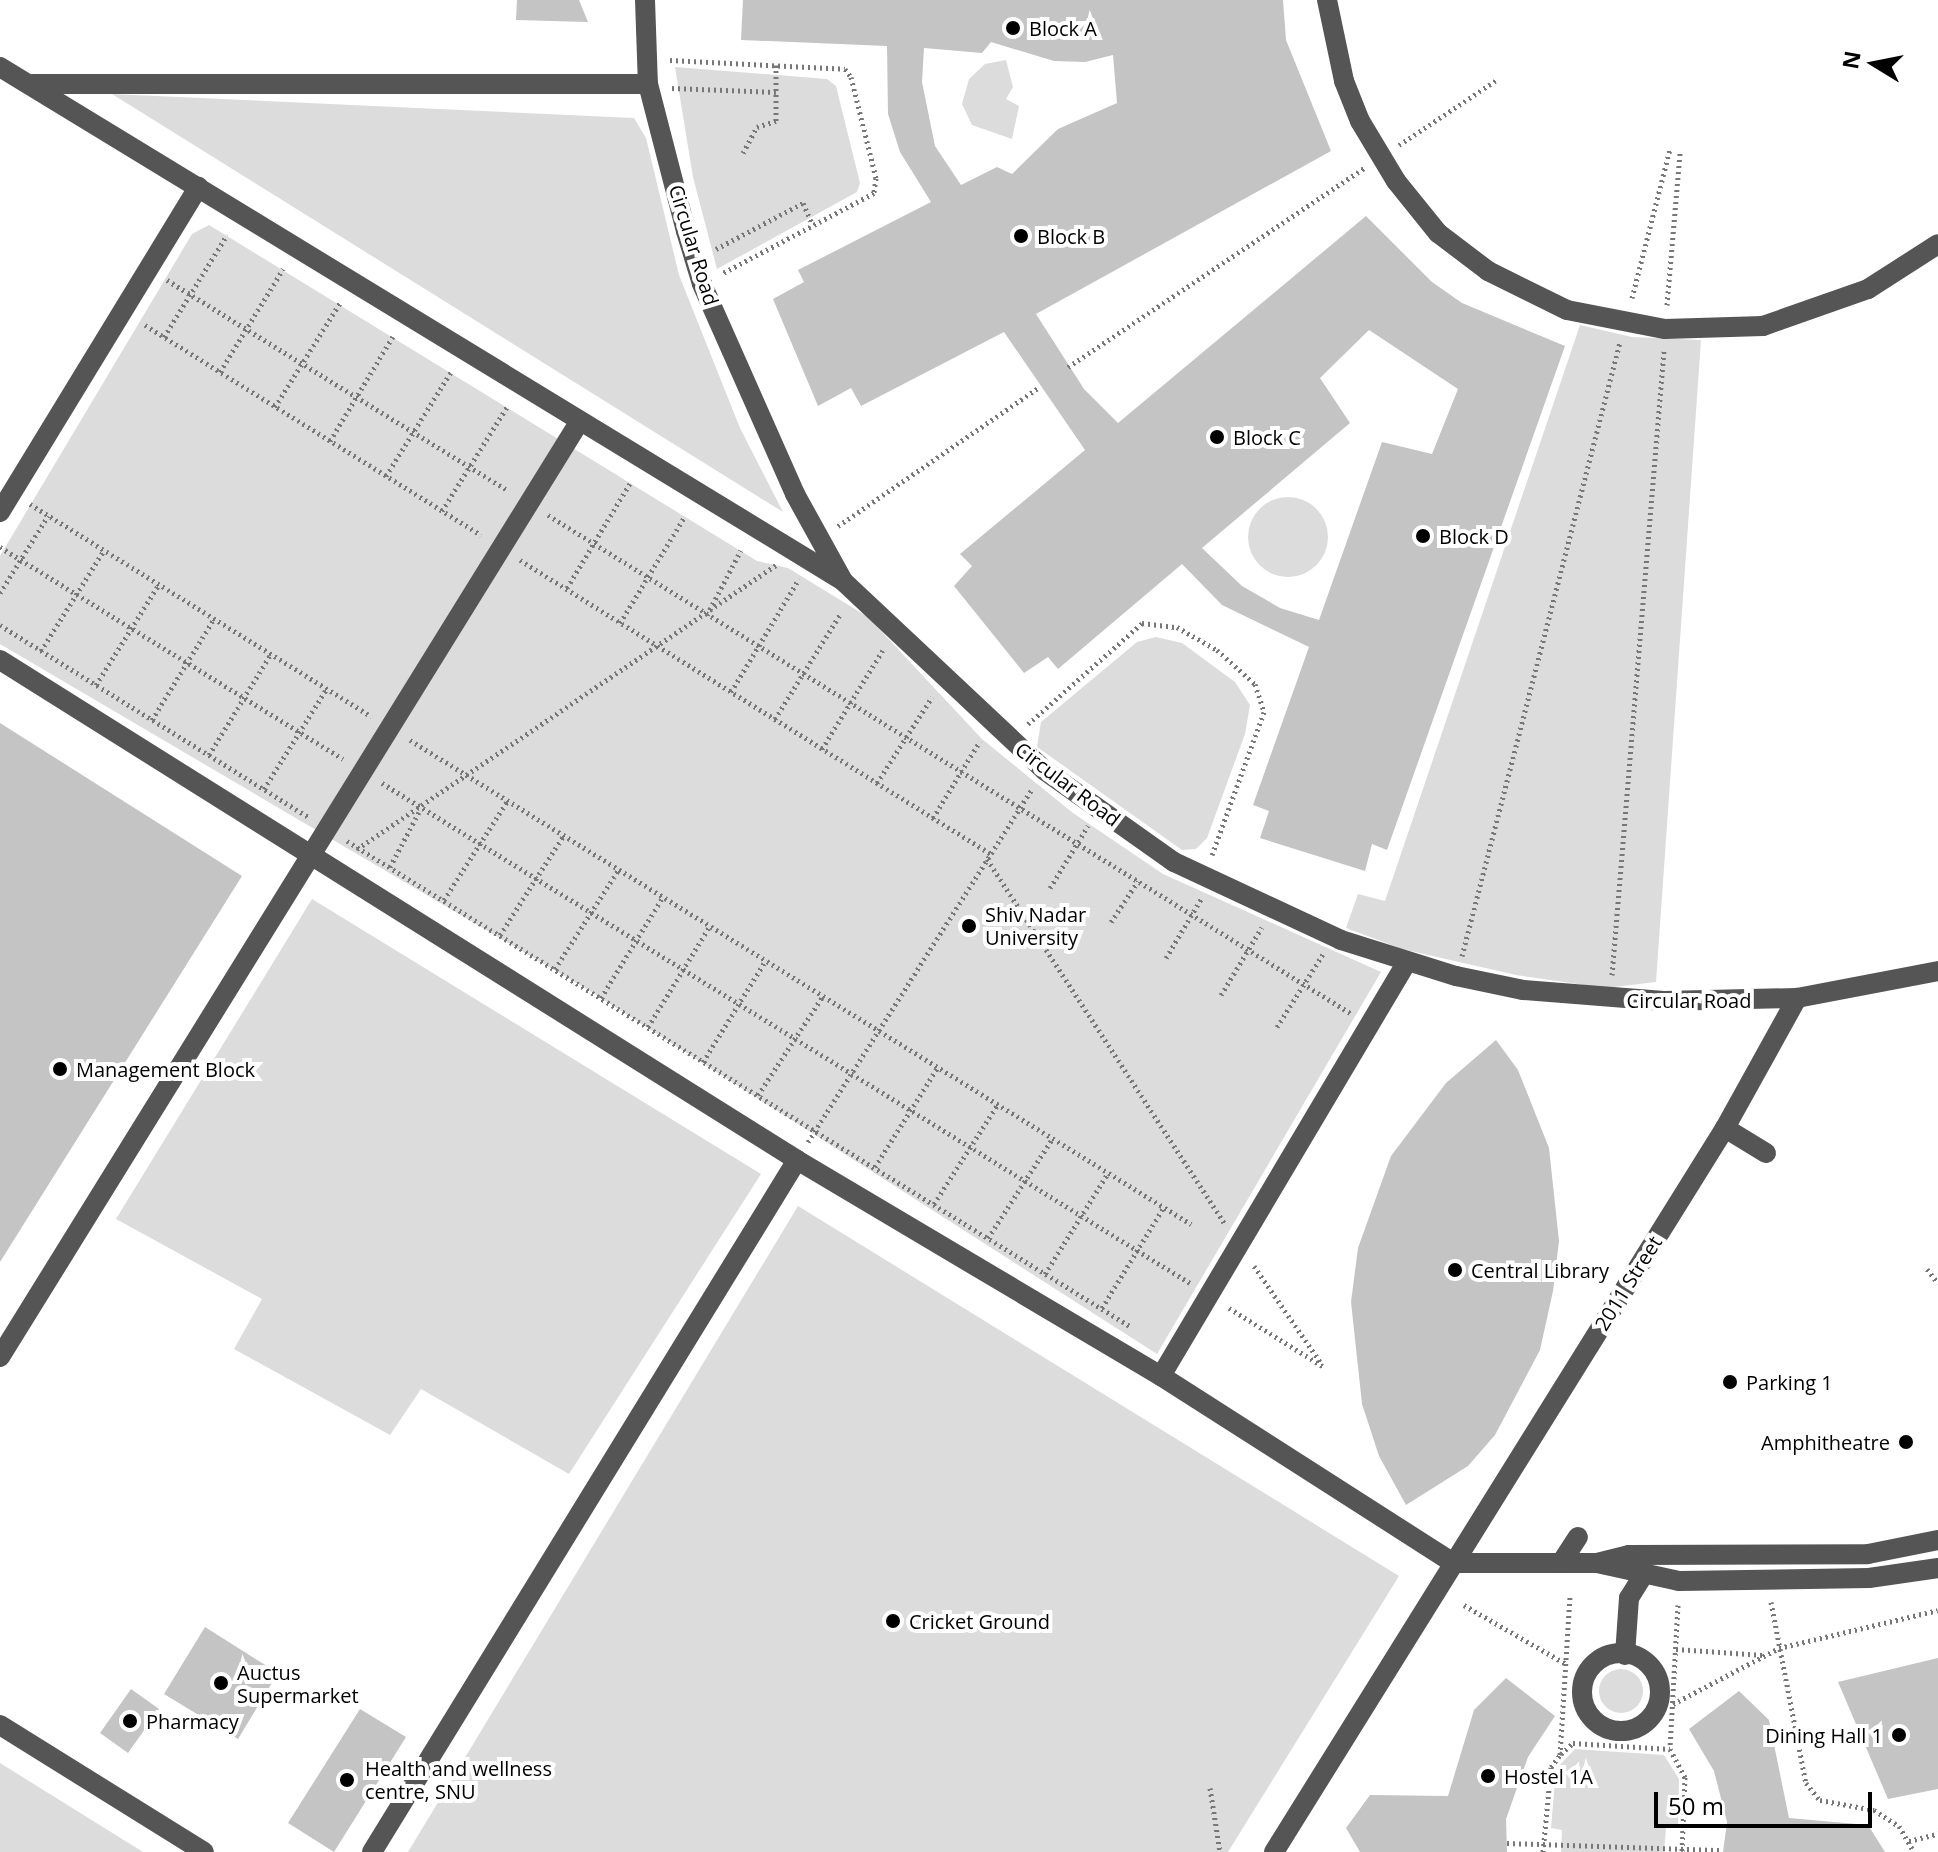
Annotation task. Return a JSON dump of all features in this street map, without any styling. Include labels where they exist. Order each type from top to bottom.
[{"type":"street","name":"Circular Road","points":[[645,0],[648,84],[702,284],[764,433],[848,586],[943,679],[1044,770],[1174,862],[1334,937],[1456,976],[1610,1000],[1797,998],[1938,971]]},
{"type":"street","points":[[1327,0],[1344,81],[1380,157],[1438,233],[1488,271],[1567,310],[1625,325],[1665,329],[1763,326],[1818,311],[1868,289],[1938,244]]},
{"type":"street","points":[[0,67],[848,586]]},
{"type":"street","points":[[31,84],[648,84]]},
{"type":"street","points":[[0,512],[198,187]]},
{"type":"street","points":[[0,1357],[322,863],[330,830],[580,421]]},
{"type":"street","points":[[0,660],[797,1160],[1161,1376],[1453,1563],[1597,1563],[1629,1555],[1868,1554],[1938,1540]]},
{"type":"street","points":[[1161,1376],[1407,962]]},
{"type":"street","name":"2011 Street","points":[[1274,1852],[1725,1128],[1797,998]]},
{"type":"street","points":[[1725,1128],[1766,1153]]},
{"type":"street","points":[[372,1852],[797,1160]]},
{"type":"street","points":[[1561,1563],[1578,1537]]},
{"type":"street","points":[[1597,1563],[1642,1577],[1769,1582],[1869,1578],[1938,1568]]},
{"type":"street","points":[[1625,1655],[1629,1598],[1642,1577]]},
{"type":"street","points":[[0,1725],[204,1852]]},
{"type":"path","points":[[648,59],[849,72],[872,163],[874,193],[702,284]]},
{"type":"path","points":[[743,153],[757,127],[776,121],[776,65]]},
{"type":"path","points":[[1068,367],[1498,79]]},
{"type":"path","points":[[671,88],[776,92]]},
{"type":"path","points":[[1456,976],[1670,149]]},
{"type":"path","points":[[1610,1000],[1680,152]]},
{"type":"path","points":[[708,253],[803,203],[813,225]]},
{"type":"path","points":[[164,337],[227,235]]},
{"type":"path","points":[[148,269],[1021,807],[1369,1026]]},
{"type":"path","points":[[220,372],[283,269]]},
{"type":"path","points":[[275,407],[340,303]]},
{"type":"path","points":[[0,547],[1324,1367],[1239,1245],[989,856],[145,325]]},
{"type":"path","points":[[330,441],[393,336]]},
{"type":"path","points":[[386,476],[451,372]]},
{"type":"path","points":[[819,538],[1038,388]]},
{"type":"path","points":[[442,511],[507,407]]},
{"type":"path","points":[[566,589],[630,483]]},
{"type":"path","points":[[28,503],[1191,1224]]},
{"type":"path","points":[[0,593],[48,515]]},
{"type":"path","points":[[620,623],[685,516]]},
{"type":"path","points":[[41,651],[104,550]]},
{"type":"path","points":[[707,615],[741,550]]},
{"type":"path","points":[[322,863],[359,848],[422,808],[707,615],[802,556]]},
{"type":"path","points":[[731,692],[758,647],[802,556]]},
{"type":"path","points":[[96,685],[159,584]]},
{"type":"path","points":[[775,719],[803,674],[848,586]]},
{"type":"path","points":[[152,720],[214,619]]},
{"type":"path","points":[[1009,740],[1142,623],[1177,627],[1217,650],[1255,684],[1264,712],[1208,879],[1166,958]]},
{"type":"path","points":[[0,625],[1138,1331]]},
{"type":"path","points":[[822,749],[894,632]]},
{"type":"path","points":[[209,755],[271,654]]},
{"type":"path","points":[[877,783],[943,679]]},
{"type":"path","points":[[264,789],[327,688]]},
{"type":"path","points":[[933,818],[991,723]]},
{"type":"path","points":[[797,1160],[1044,770]]},
{"type":"path","points":[[444,900],[508,800]]},
{"type":"path","points":[[390,867],[422,808]]},
{"type":"path","points":[[1050,888],[1099,808]]},
{"type":"path","points":[[500,935],[564,835]]},
{"type":"path","points":[[555,969],[619,869]]},
{"type":"path","points":[[1111,922],[1138,881]]},
{"type":"path","points":[[601,998],[663,897]]},
{"type":"path","points":[[1221,995],[1273,909]]},
{"type":"path","points":[[648,1027],[710,926]]},
{"type":"path","points":[[1277,1027],[1334,937]]},
{"type":"path","points":[[703,1062],[766,960]]},
{"type":"path","points":[[758,1095],[823,996]]},
{"type":"path","points":[[875,1167],[938,1067]]},
{"type":"path","points":[[934,1204],[998,1104]]},
{"type":"path","points":[[988,1238],[1053,1138]]},
{"type":"path","points":[[1045,1274],[1108,1173]]},
{"type":"path","points":[[1102,1308],[1164,1207]]},
{"type":"path","points":[[1927,1269],[1938,1283]]},
{"type":"path","points":[[1560,1755],[1570,1595]]},
{"type":"path","points":[[1678,1601],[1670,1749],[1685,1777],[1682,1850]]},
{"type":"path","points":[[1771,1602],[1806,1783],[1820,1800],[1874,1810],[1899,1826],[1914,1852]]},
{"type":"path","points":[[1464,1605],[1566,1664]]},
{"type":"path","points":[[1673,1704],[1779,1648],[1938,1610]]},
{"type":"path","points":[[1676,1649],[1764,1655]]},
{"type":"path","points":[[1543,1852],[1551,1767],[1573,1743],[1670,1749]]},
{"type":"path","points":[[1210,1788],[1220,1852]]},
{"type":"path","points":[[1909,1841],[1938,1834]]},
{"type":"path","points":[[1507,1843],[1723,1850]]},
{"type":"shaded area","points":[[1006,60],[1013,87],[1006,99],[1019,106],[1012,139],[972,125],[962,104],[969,79],[985,64]]},
{"type":"shaded area","points":[[675,67],[827,79],[836,86],[860,183],[857,192],[717,269],[693,177]]},
{"type":"shaded area","points":[[112,94],[634,118],[646,138],[679,275],[740,428],[783,512]]},
{"type":"shaded area","points":[[209,225],[757,561],[788,568],[868,617],[982,739],[1073,813],[1163,874],[1381,972],[1157,1354],[590,991],[0,644],[0,556],[192,234]]},
{"type":"shaded area","points":[[1580,325],[1632,337],[1701,340],[1656,982],[1606,988],[1516,975],[1402,949],[1346,928],[1358,894],[1385,901]]},
{"type":"shaded area","points":[[1288,497],[1303,500],[1316,509],[1325,522],[1328,537],[1325,552],[1316,565],[1303,574],[1288,577],[1273,574],[1260,565],[1251,552],[1248,537],[1251,522],[1260,509],[1273,500]]},
{"type":"shaded area","points":[[1156,637],[1182,643],[1235,682],[1250,705],[1245,734],[1207,838],[1196,849],[1182,850],[1037,747],[1041,722],[1137,642]]},
{"type":"shaded area","points":[[312,899],[761,1174],[569,1474],[421,1389],[390,1435],[234,1349],[262,1299],[116,1219]]},
{"type":"shaded area","name":"Cricket Ground","points":[[798,1206],[1399,1576],[1228,1852],[408,1852]]},
{"type":"shaded area","points":[[1621,1669],[1636,1676],[1643,1691],[1636,1706],[1621,1713],[1606,1706],[1599,1691],[1606,1676]]},
{"type":"shaded area","points":[[1575,1749],[1664,1755],[1679,1779],[1678,1828],[1666,1828],[1664,1852],[1561,1852],[1562,1830],[1551,1828],[1556,1769]]},
{"type":"shaded area","points":[[0,1763],[143,1852],[0,1852]]},
{"type":"building","points":[[517,0],[579,0],[588,22],[516,20]]},
{"type":"building","points":[[743,0],[1283,0],[1286,40],[1331,151],[1036,314],[1084,389],[1118,423],[1366,216],[1432,282],[1462,303],[1565,346],[1387,850],[1372,844],[1365,871],[1260,838],[1269,811],[1253,805],[1309,647],[1222,605],[1182,564],[1058,669],[1048,657],[1024,673],[954,586],[972,566],[960,554],[1085,450],[1004,332],[861,406],[851,388],[818,406],[773,299],[804,282],[798,270],[931,202],[900,152],[888,114],[887,46],[741,40]],"holes":[[[991,42],[1054,61],[1085,62],[1113,55],[1117,103],[1058,129],[1012,174],[997,167],[961,185],[935,146],[922,82],[924,48],[982,53]],[[1369,330],[1458,389],[1432,454],[1382,442],[1319,620],[1280,608],[1242,586],[1202,548],[1350,423],[1320,378]]]},
{"type":"building","name":"Management Block","points":[[0,723],[242,876],[0,1262]]},
{"type":"building","name":"Central Library","points":[[1496,1040],[1518,1070],[1549,1148],[1559,1241],[1553,1291],[1540,1350],[1495,1435],[1468,1466],[1406,1505],[1379,1456],[1362,1404],[1351,1302],[1358,1248],[1391,1156],[1446,1083]]},
{"type":"building","name":"Auctus Supermarket","points":[[205,1627],[278,1673],[238,1739],[164,1694]]},
{"type":"building","name":"Dining Hall 1","points":[[1938,1658],[1938,1789],[1888,1799],[1838,1682]]},
{"type":"building","name":"Hostel 1A","points":[[1506,1678],[1555,1716],[1528,1757],[1506,1819],[1507,1852],[1360,1852],[1346,1828],[1370,1795],[1448,1796],[1474,1710]]},
{"type":"building","name":"Pharmacy","points":[[131,1689],[159,1709],[128,1753],[100,1733]]},
{"type":"building","points":[[1739,1691],[1769,1720],[1789,1818],[1868,1825],[1885,1852],[1723,1852],[1727,1822],[1714,1771],[1689,1729]]},
{"type":"building","name":"Health and wellness centre, SNU","points":[[360,1709],[406,1737],[334,1852],[288,1823]]},
{"type":"place","name":"Block A","points":[[1013,28]]},
{"type":"place","name":"Block B","points":[[1021,236]]},
{"type":"place","name":"Block C","points":[[1217,437]]},
{"type":"place","name":"Block D","points":[[1423,536]]},
{"type":"place","name":"Shiv Nadar University","points":[[969,926]]},
{"type":"place","name":"Management Block","points":[[60,1069]]},
{"type":"place","name":"Central Library","points":[[1455,1270]]},
{"type":"place","name":"Parking 1","points":[[1730,1382]]},
{"type":"place","name":"Amphitheatre","points":[[1906,1442]]},
{"type":"place","name":"Cricket Ground","points":[[893,1621]]},
{"type":"place","name":"Auctus Supermarket","points":[[221,1683]]},
{"type":"place","name":"Pharmacy","points":[[130,1721]]},
{"type":"place","name":"Dining Hall 1","points":[[1899,1735]]},
{"type":"place","name":"Hostel 1A","points":[[1488,1776]]},
{"type":"place","name":"Health and wellness centre, SNU","points":[[347,1780]]}]
